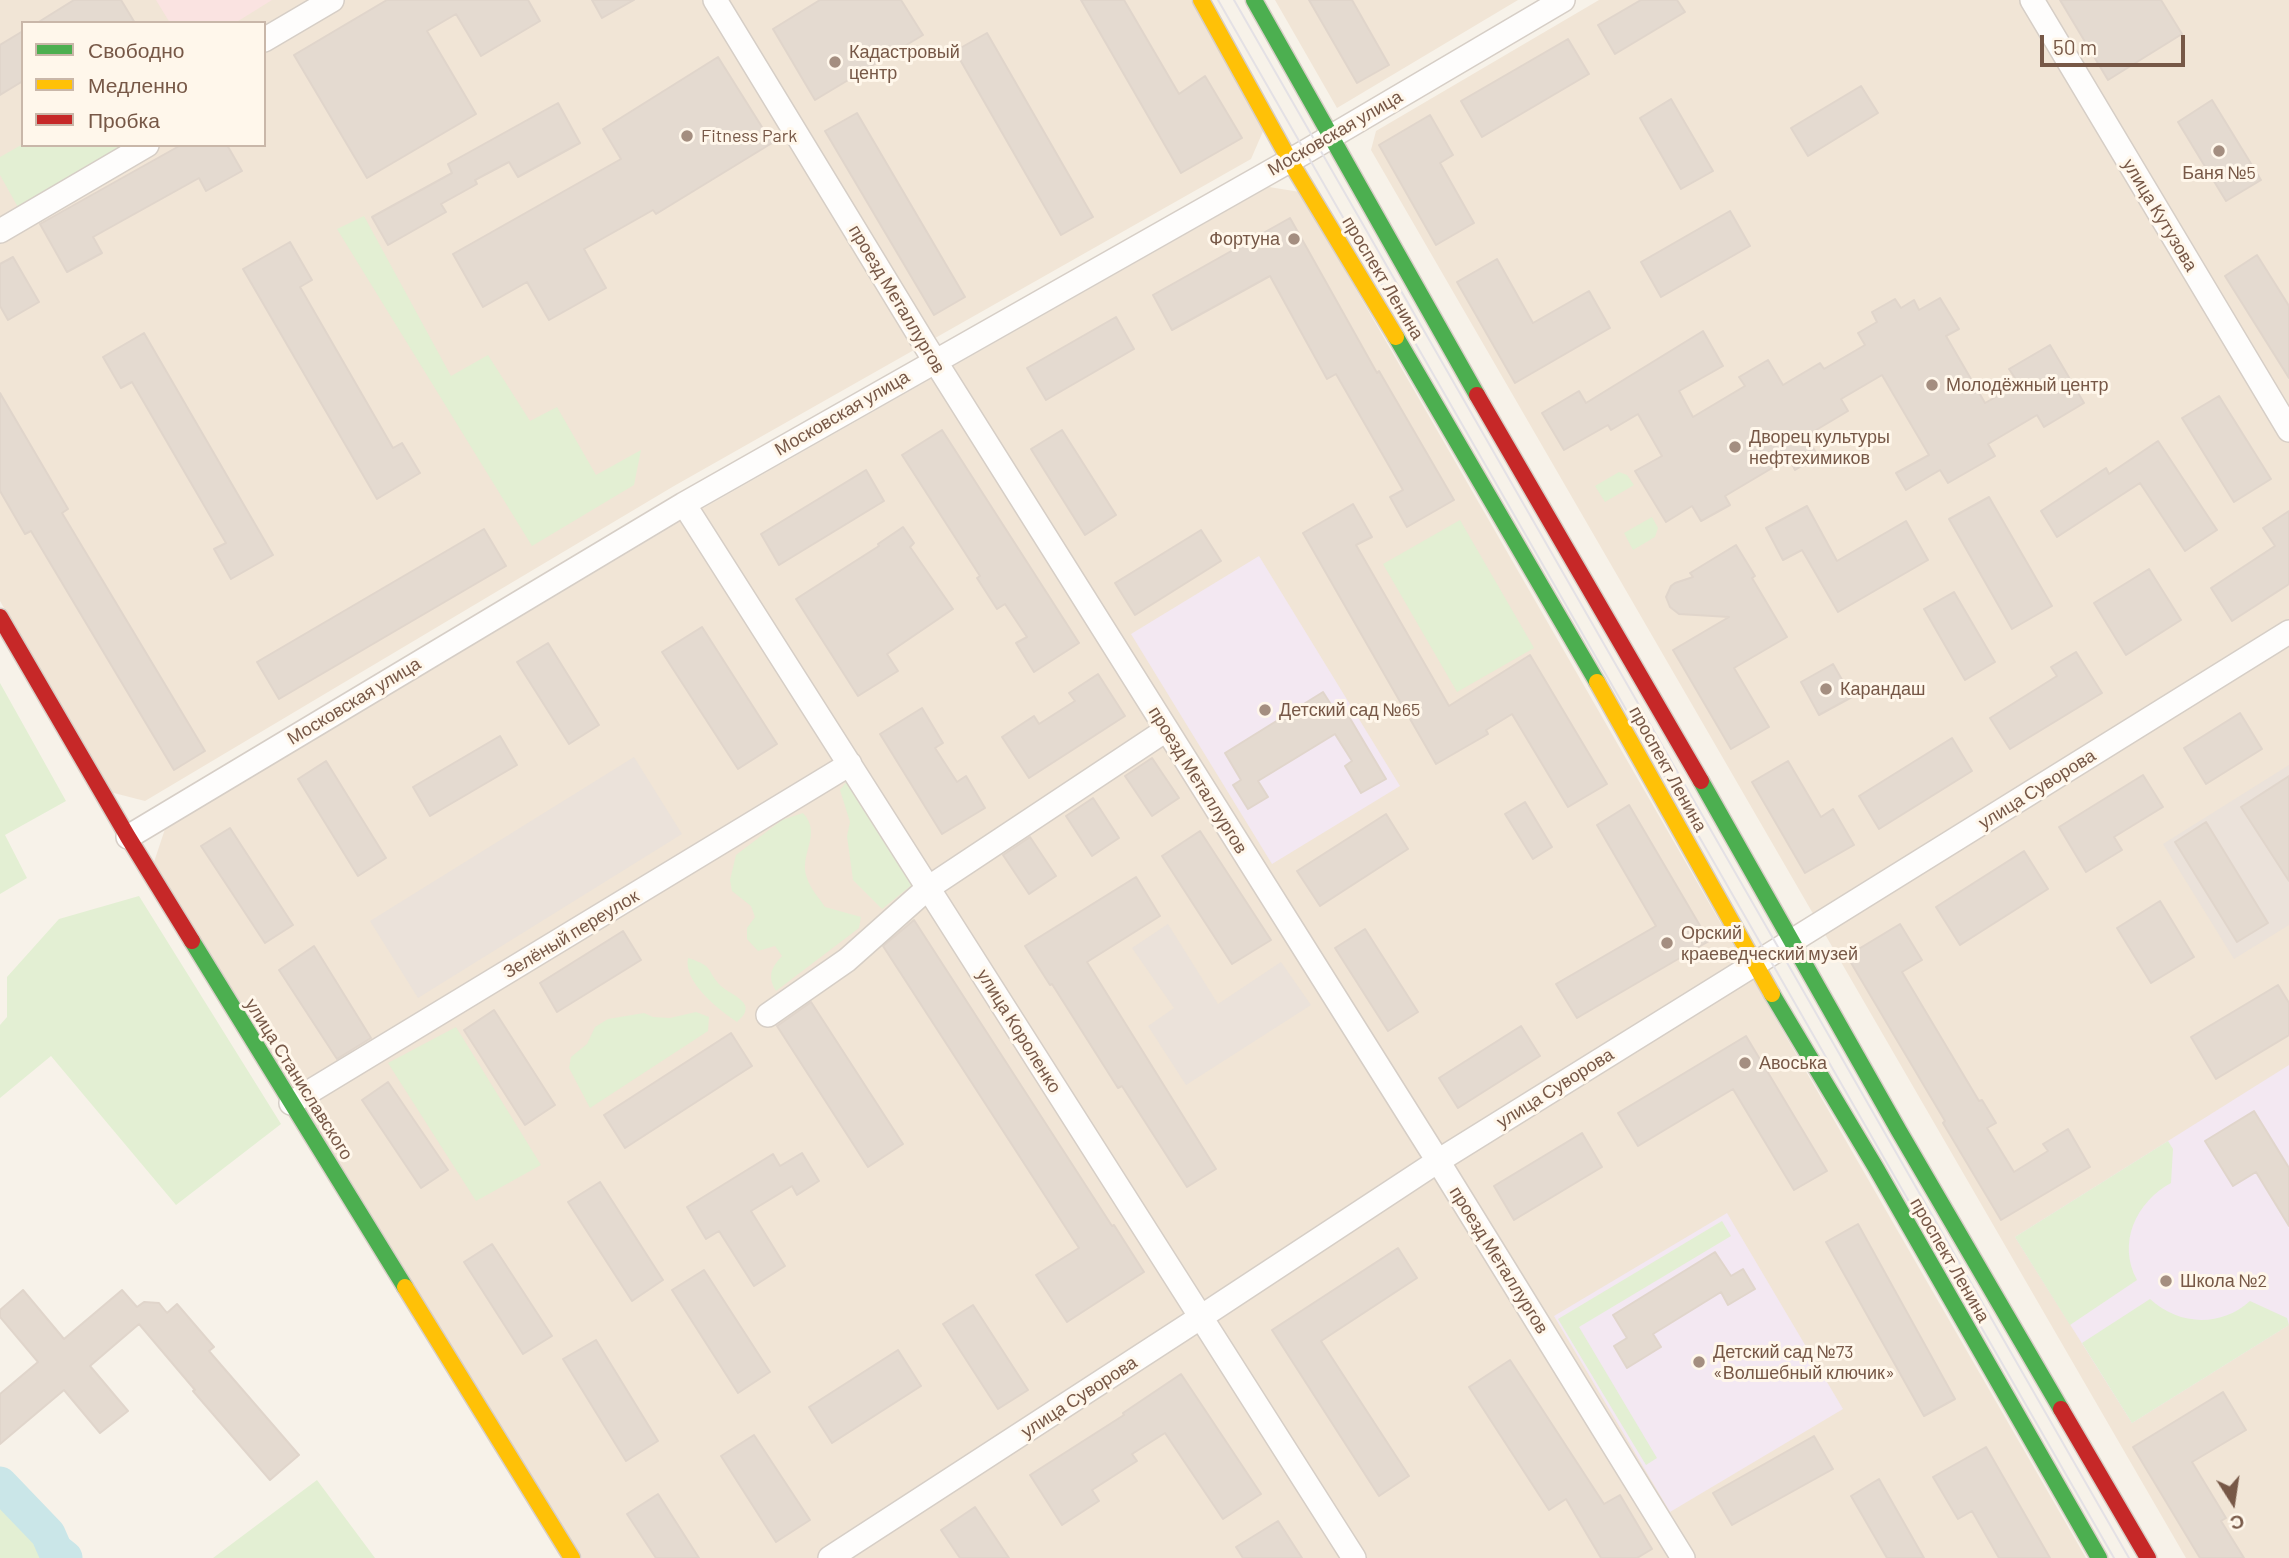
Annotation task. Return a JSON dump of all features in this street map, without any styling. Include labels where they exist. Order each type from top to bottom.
[{"type":"main road","name":"проспект Ленина","points":[[1200,0],[1290,160],[1649,772],[1755,966],[1870,1159],[2099,1558]]},
{"type":"main road","name":"проспект Ленина","points":[[1254,0],[1791,942],[2148,1558]]},
{"type":"main road","name":"улица Станиславского","points":[[0,617],[128,838],[572,1558]]},
{"type":"street","points":[[266,39],[332,0]]},
{"type":"street","name":"проезд Металлургов","points":[[715,0],[934,360],[1438,1161],[1683,1558]]},
{"type":"street","name":"Московская улица","points":[[128,838],[684,504],[1332,136],[1563,0]]},
{"type":"street","name":"улица Кутузова","points":[[2032,0],[2289,430]]},
{"type":"street","points":[[0,231],[144,147]]},
{"type":"street","points":[[1455,439],[1491,419]]},
{"type":"street","points":[[1492,503],[1529,482]]},
{"type":"street","name":"улица Короленко","points":[[684,504],[1354,1558]]},
{"type":"street","points":[[1561,621],[1596,600]]},
{"type":"street","name":"улица Суворова","points":[[830,1558],[1438,1161],[2289,632]]},
{"type":"street","points":[[1599,686],[1636,666]]},
{"type":"street","points":[[768,1015],[847,960],[928,888],[1166,730]]},
{"type":"street","points":[[1649,772],[1683,751]]},
{"type":"street","name":"Зелёный переулок","points":[[291,1103],[850,764]]},
{"type":"street","points":[[1670,811],[1705,791]]},
{"type":"street","points":[[1870,1159],[1905,1140]]},
{"type":"street","points":[[2053,1479],[2089,1457]]},
{"type":"shaded area","points":[[0,0],[1191,0],[1264,129],[1251,159],[674,486],[145,801],[110,792],[0,601]]},
{"type":"shaded area","points":[[156,0],[272,0],[238,21],[169,21]]},
{"type":"shaded area","points":[[1275,0],[1518,0],[1337,108]]},
{"type":"shaded area","points":[[1599,0],[2289,0],[2289,1558],[2186,1558],[1371,150],[1376,131]]},
{"type":"shaded area","points":[[1269,187],[1300,192],[2086,1558],[582,1558],[153,865],[165,829],[691,515]]},
{"type":"shaded area","name":"Детский сад №65","points":[[1259,556],[1400,786],[1272,864],[1131,634]]},
{"type":"shaded area","points":[[634,757],[682,834],[418,998],[370,921]]},
{"type":"shaded area","points":[[2289,765],[2289,925],[2234,959],[2163,844]]},
{"type":"shaded area","points":[[1168,924],[1218,1004],[1281,962],[1311,1005],[1186,1085],[1148,1026],[1174,1008],[1132,948]]},
{"type":"shaded area","name":"Школа №2","points":[[2289,1065],[2289,1325],[2132,1423],[2015,1237]]},
{"type":"shaded area","name":"Детский сад №73 «Волшебный ключик»","points":[[1727,1213],[1843,1409],[1670,1512],[1554,1316]]},
{"type":"green space","points":[[21,145],[123,147],[19,209],[0,175],[0,157]]},
{"type":"green space","points":[[364,216],[451,376],[488,355],[530,421],[557,407],[596,475],[641,450],[634,485],[532,546],[337,229]]},
{"type":"green space","points":[[1619,472],[1627,475],[1634,485],[1605,502],[1595,486]]},
{"type":"green space","points":[[1652,517],[1658,528],[1655,537],[1633,550],[1624,533]]},
{"type":"green space","points":[[1460,520],[1534,648],[1457,692],[1383,564]]},
{"type":"green space","points":[[0,683],[66,801],[5,835],[27,878],[0,894]]},
{"type":"green space","points":[[847,781],[913,884],[882,909],[853,880],[847,836],[850,822],[840,790]]},
{"type":"green space","points":[[803,813],[811,829],[805,861],[810,885],[825,907],[861,917],[859,928],[776,991],[772,972],[782,956],[775,946],[758,951],[747,939],[747,928],[755,917],[751,906],[732,891],[730,880],[736,855],[782,820]]},
{"type":"green space","points":[[139,896],[281,1124],[176,1205],[51,1056],[0,1098],[0,1025],[7,1017],[7,977],[59,919]]},
{"type":"green space","points":[[688,958],[707,967],[721,986],[742,1001],[746,1010],[737,1022],[712,1003],[697,986],[688,967]]},
{"type":"green space","points":[[696,1012],[709,1017],[708,1031],[590,1108],[569,1068],[571,1057],[587,1044],[595,1027],[608,1019],[644,1013],[653,1017],[670,1018]]},
{"type":"green space","points":[[456,1027],[541,1165],[476,1201],[388,1063]]},
{"type":"green space","points":[[2168,1141],[2173,1149],[2171,1183],[2148,1201],[2133,1225],[2130,1238],[2131,1266],[2137,1280],[2070,1325],[2015,1237]]},
{"type":"green space","points":[[1722,1221],[1731,1236],[1579,1327],[1657,1458],[1646,1465],[1558,1319]]},
{"type":"green space","points":[[2150,1299],[2173,1314],[2199,1320],[2226,1316],[2250,1301],[2287,1318],[2289,1325],[2132,1423],[2082,1343]]},
{"type":"green space","points":[[0,1472],[45,1523],[81,1558],[0,1558]]},
{"type":"green space","points":[[317,1480],[375,1558],[213,1558]]},
{"type":"building","points":[[74,0],[121,0],[134,21],[40,21]]},
{"type":"building","points":[[387,0],[528,0],[540,21],[481,56],[456,14],[427,31],[476,114],[367,178],[294,55]]},
{"type":"building","points":[[592,0],[634,0],[602,18]]},
{"type":"building","points":[[820,0],[901,0],[923,35],[815,100],[773,29]]},
{"type":"building","points":[[1081,0],[1124,0],[1179,94],[1205,76],[1242,138],[1181,173]]},
{"type":"building","points":[[1309,0],[1352,0],[1389,65],[1357,83]]},
{"type":"building","points":[[1641,0],[1677,0],[1685,12],[1615,54],[1598,25]]},
{"type":"building","points":[[2060,0],[2161,0],[2182,34],[2108,80]]},
{"type":"building","points":[[21,32],[21,82],[0,95],[0,45]]},
{"type":"building","points":[[987,33],[1093,217],[1061,235],[955,51]]},
{"type":"building","points":[[1568,39],[1589,74],[1482,137],[1461,101]]},
{"type":"building","points":[[718,57],[772,143],[656,214],[653,210],[584,249],[606,288],[549,320],[527,282],[483,307],[453,254],[621,159],[603,129]]},
{"type":"building","points":[[1861,86],[1878,113],[1808,156],[1791,128]]},
{"type":"building","points":[[1671,99],[1713,171],[1681,189],[1640,118]]},
{"type":"building","name":"Баня №5","points":[[2212,100],[2261,180],[2226,201],[2178,122]]},
{"type":"building","points":[[558,103],[580,143],[518,177],[509,162],[475,180],[477,184],[441,204],[446,212],[388,245],[372,217],[452,173],[448,164]]},
{"type":"building","points":[[857,113],[965,297],[934,315],[825,131]]},
{"type":"building","points":[[1430,115],[1453,155],[1440,163],[1474,223],[1436,245],[1379,145]]},
{"type":"building","points":[[177,147],[228,147],[242,171],[206,191],[199,178],[93,237],[102,253],[67,272],[40,224]]},
{"type":"building","points":[[1730,211],[1750,246],[1661,297],[1641,262]]},
{"type":"building","points":[[1290,218],[1377,373],[1379,371],[1454,500],[1407,527],[1390,497],[1403,490],[1336,374],[1327,379],[1270,276],[1172,330],[1153,295]]},
{"type":"building","points":[[290,242],[312,280],[300,287],[393,448],[402,443],[420,473],[377,499],[243,269]]},
{"type":"building","points":[[2257,255],[2289,306],[2289,378],[2225,276]]},
{"type":"building","points":[[13,257],[39,302],[8,320],[0,306],[0,264]]},
{"type":"building","points":[[1497,259],[1533,323],[1589,291],[1610,328],[1515,383],[1457,282]]},
{"type":"building","points":[[1940,298],[1959,329],[1946,336],[1985,403],[2019,384],[2009,369],[2050,345],[2084,403],[2044,427],[2037,415],[1988,444],[1995,456],[1948,483],[1940,470],[1906,490],[1896,473],[1929,455],[1882,375],[1841,399],[1848,411],[1806,436],[1818,456],[1795,470],[1789,458],[1725,496],[1730,505],[1701,521],[1692,506],[1666,522],[1635,471],[1662,456],[1638,414],[1611,430],[1608,425],[1564,450],[1542,413],[1579,391],[1586,403],[1703,331],[1723,366],[1679,391],[1693,417],[1745,386],[1739,377],[1768,360],[1783,385],[1820,363],[1824,369],[1865,345],[1858,333],[1877,322],[1872,312],[1895,299],[1901,308],[1914,300],[1919,310]]},
{"type":"building","points":[[1116,317],[1134,349],[1046,400],[1027,368]]},
{"type":"building","points":[[144,333],[273,555],[231,579],[214,549],[226,543],[132,382],[121,388],[103,357]]},
{"type":"building","points":[[0,393],[68,509],[62,513],[205,751],[174,770],[31,531],[25,534],[0,491]]},
{"type":"building","points":[[2219,396],[2271,479],[2234,502],[2182,418]]},
{"type":"building","points":[[942,430],[1079,643],[1034,672],[1016,643],[1027,637],[1005,604],[997,609],[977,578],[980,576],[902,455]]},
{"type":"building","points":[[1062,430],[1116,515],[1085,535],[1031,449]]},
{"type":"building","points":[[2158,441],[2217,530],[2185,551],[2140,483],[2057,537],[2041,511],[2106,468],[2109,474]]},
{"type":"building","points":[[866,470],[884,501],[779,565],[761,534]]},
{"type":"building","points":[[1989,497],[2052,606],[2012,629],[1949,519]]},
{"type":"building","points":[[1353,504],[1372,537],[1356,545],[1449,706],[1530,655],[1607,784],[1568,807],[1512,714],[1486,730],[1488,734],[1436,764],[1303,533]]},
{"type":"building","points":[[1807,506],[1837,561],[1906,521],[1928,560],[1838,612],[1802,550],[1783,560],[1766,528]]},
{"type":"building","points":[[2289,511],[2289,584],[2232,621],[2211,588],[2275,546],[2263,528]]},
{"type":"building","points":[[903,527],[914,543],[910,547],[953,609],[887,654],[898,671],[858,696],[796,599],[879,546],[878,544]]},
{"type":"building","points":[[484,529],[506,566],[279,699],[257,662]]},
{"type":"building","points":[[1201,530],[1221,561],[1135,615],[1115,583]]},
{"type":"building","points":[[1736,545],[1787,637],[1734,668],[1769,727],[1731,749],[1673,650],[1729,617],[1679,614],[1670,607],[1666,597],[1675,583],[1693,577],[1690,573]]},
{"type":"building","points":[[2149,569],[2181,620],[2126,655],[2094,603]]},
{"type":"building","points":[[1954,592],[1995,662],[1965,680],[1924,609]]},
{"type":"building","points":[[702,627],[777,744],[738,769],[662,652]]},
{"type":"building","points":[[548,643],[599,725],[569,744],[517,662]]},
{"type":"building","points":[[2076,652],[2102,693],[2010,749],[1990,718],[2057,676],[2051,667]]},
{"type":"building","name":"Карандаш","points":[[1833,664],[1852,697],[1819,715],[1801,682]]},
{"type":"building","points":[[1098,674],[1125,716],[1029,778],[1002,737],[1034,716],[1039,724],[1075,701],[1069,693]]},
{"type":"building","points":[[1323,692],[1337,714],[1345,710],[1386,779],[1361,793],[1345,766],[1352,761],[1335,734],[1258,781],[1268,797],[1248,809],[1233,785],[1241,780],[1225,753]]},
{"type":"building","points":[[922,708],[943,743],[935,748],[957,782],[966,776],[985,808],[942,834],[880,734]]},
{"type":"building","points":[[2240,713],[2262,749],[2206,784],[2184,748]]},
{"type":"building","points":[[500,736],[517,765],[430,816],[413,787]]},
{"type":"building","points":[[1952,738],[1972,771],[1879,829],[1859,796]]},
{"type":"building","points":[[1152,758],[1179,798],[1152,816],[1125,776]]},
{"type":"building","points":[[326,761],[386,858],[358,876],[298,779]]},
{"type":"building","points":[[1788,761],[1821,817],[1833,809],[1854,845],[1805,873],[1752,782]]},
{"type":"building","points":[[2143,775],[2163,807],[2114,837],[2122,850],[2086,872],[2059,827]]},
{"type":"building","points":[[2289,776],[2289,881],[2241,807]]},
{"type":"building","points":[[1093,798],[1119,838],[1092,856],[1066,816]]},
{"type":"building","points":[[1525,802],[1552,847],[1533,859],[1505,814]]},
{"type":"building","points":[[1629,805],[1709,941],[1577,1018],[1556,984],[1656,926],[1597,825]]},
{"type":"building","points":[[1386,814],[1408,849],[1320,906],[1297,871]]},
{"type":"building","points":[[2206,822],[2268,923],[2237,942],[2175,842]]},
{"type":"building","points":[[230,828],[293,925],[265,943],[201,846]]},
{"type":"building","points":[[1200,831],[1271,940],[1232,964],[1162,856]]},
{"type":"building","points":[[1030,837],[1056,876],[1029,894],[1003,855]]},
{"type":"building","points":[[2024,851],[2048,889],[1960,945],[1936,907]]},
{"type":"building","points":[[1136,877],[1160,916],[1087,962],[1216,1169],[1187,1187],[1122,1086],[1118,1088],[1025,946]]},
{"type":"building","points":[[2160,901],[2194,957],[2151,983],[2117,928]]},
{"type":"building","points":[[914,920],[1144,1272],[1067,1322],[1036,1275],[1079,1248],[883,946]]},
{"type":"building","points":[[1900,924],[1922,960],[1902,972],[1979,1101],[1982,1100],[1996,1123],[1987,1128],[2014,1172],[2048,1151],[2043,1144],[2068,1129],[2090,1167],[2001,1220],[1847,956]]},
{"type":"building","points":[[1365,929],[1418,1012],[1388,1031],[1335,948]]},
{"type":"building","points":[[623,931],[641,960],[557,1012],[540,983]]},
{"type":"building","points":[[314,946],[371,1038],[337,1059],[279,970]]},
{"type":"building","points":[[2278,985],[2289,1003],[2289,1035],[2216,1079],[2191,1037]]},
{"type":"building","points":[[811,1002],[903,1144],[868,1167],[777,1026]]},
{"type":"building","points":[[494,1010],[555,1105],[525,1125],[464,1030]]},
{"type":"building","points":[[1521,1026],[1540,1056],[1458,1108],[1439,1078]]},
{"type":"building","points":[[731,1033],[752,1066],[625,1148],[604,1115]]},
{"type":"building","points":[[1746,1036],[1827,1171],[1794,1190],[1733,1089],[1638,1146],[1618,1113]]},
{"type":"building","points":[[388,1082],[448,1170],[421,1188],[362,1100]]},
{"type":"building","points":[[2254,1111],[2289,1168],[2289,1226],[2256,1172],[2233,1186],[2205,1141]]},
{"type":"building","points":[[1582,1133],[1602,1167],[1514,1220],[1494,1186]]},
{"type":"building","points":[[802,1153],[819,1181],[797,1195],[792,1186],[751,1211],[785,1266],[754,1286],[719,1231],[706,1239],[687,1207],[773,1154],[780,1166]]},
{"type":"building","points":[[600,1182],[663,1280],[632,1301],[568,1202]]},
{"type":"building","points":[[1858,1224],[1955,1399],[1924,1416],[1826,1242]]},
{"type":"building","points":[[492,1244],[552,1336],[523,1354],[464,1262]]},
{"type":"building","points":[[1398,1248],[1417,1278],[1321,1341],[1409,1476],[1379,1496],[1272,1330]]},
{"type":"building","points":[[1715,1252],[1731,1276],[1743,1269],[1755,1289],[1728,1305],[1721,1292],[1653,1334],[1661,1347],[1627,1368],[1614,1346],[1627,1338],[1613,1315]]},
{"type":"building","points":[[704,1270],[770,1372],[738,1393],[672,1290]]},
{"type":"building","points":[[23,1290],[64,1339],[122,1290],[137,1307],[144,1302],[159,1303],[167,1313],[177,1304],[214,1347],[209,1351],[299,1455],[270,1480],[139,1324],[90,1366],[128,1411],[100,1433],[64,1390],[0,1444],[0,1394],[38,1362],[0,1317],[0,1310]]},
{"type":"building","points":[[973,1305],[1028,1390],[998,1409],[943,1324]]},
{"type":"building","points":[[596,1340],[658,1441],[626,1461],[563,1359]]},
{"type":"building","points":[[898,1350],[921,1386],[832,1443],[809,1407]]},
{"type":"building","points":[[1510,1360],[1604,1504],[1620,1495],[1652,1549],[1637,1558],[1601,1558],[1566,1499],[1549,1510],[1469,1387]]},
{"type":"building","points":[[1181,1374],[1261,1494],[1223,1519],[1165,1433],[1132,1454],[1137,1461],[1092,1490],[1099,1501],[1062,1525],[1030,1475],[1124,1415],[1123,1413]]},
{"type":"building","points":[[2223,1392],[2246,1430],[2192,1462],[2226,1518],[2221,1521],[2244,1558],[2200,1558],[2133,1447]]},
{"type":"building","points":[[754,1435],[810,1520],[776,1542],[721,1456]]},
{"type":"building","points":[[1814,1436],[1833,1469],[1732,1525],[1713,1493]]},
{"type":"building","points":[[1986,1447],[2050,1558],[1999,1558],[1972,1511],[1958,1519],[1933,1477]]},
{"type":"building","points":[[1879,1479],[1924,1558],[1887,1558],[1851,1496]]},
{"type":"building","points":[[658,1494],[699,1558],[656,1558],[627,1514]]},
{"type":"building","points":[[975,1507],[1009,1558],[960,1558],[941,1530]]},
{"type":"building","points":[[1278,1521],[1302,1558],[1243,1558],[1236,1547]]},
{"type":"waterway","points":[[0,1484],[48,1534],[55,1550],[65,1558]]},
{"type":"tram line","points":[[1218,0],[2114,1558]]},
{"type":"tram line","points":[[1234,0],[2129,1558]]},
{"type":"traffic: fast","points":[[1254,0],[1477,395]]},
{"type":"traffic: fast","points":[[1396,337],[1597,682]]},
{"type":"traffic: fast","points":[[1701,781],[1899,1131],[2061,1409]]},
{"type":"traffic: fast","points":[[192,941],[405,1287]]},
{"type":"traffic: fast","points":[[1772,994],[1876,1168],[2099,1558]]},
{"type":"traffic: slow","points":[[1201,0],[1290,161],[1396,337]]},
{"type":"traffic: slow","points":[[1597,682],[1772,994]]},
{"type":"traffic: slow","points":[[405,1287],[572,1558]]},
{"type":"traffic: jam","points":[[1477,395],[1701,781]]},
{"type":"traffic: jam","points":[[0,617],[192,941]]},
{"type":"traffic: jam","points":[[2061,1409],[2148,1558]]},
{"type":"place","name":"Кадастровый центр","points":[[835,62]]},
{"type":"place","name":"Fitness Park","points":[[687,136]]},
{"type":"place","name":"Баня №5","points":[[2219,151]]},
{"type":"place","name":"Фортуна","points":[[1294,239]]},
{"type":"place","name":"Молодёжный центр","points":[[1932,385]]},
{"type":"place","name":"Дворец культуры нефтехимиков","points":[[1735,447]]},
{"type":"place","name":"Карандаш","points":[[1826,689]]},
{"type":"place","name":"Детский сад №65","points":[[1265,710]]},
{"type":"place","name":"Орский краеведческий музей","points":[[1667,943]]},
{"type":"place","name":"Авоська","points":[[1745,1063]]},
{"type":"place","name":"Школа №2","points":[[2166,1281]]},
{"type":"place","name":"Детский сад №73 «Волшебный ключик»","points":[[1699,1362]]}]
